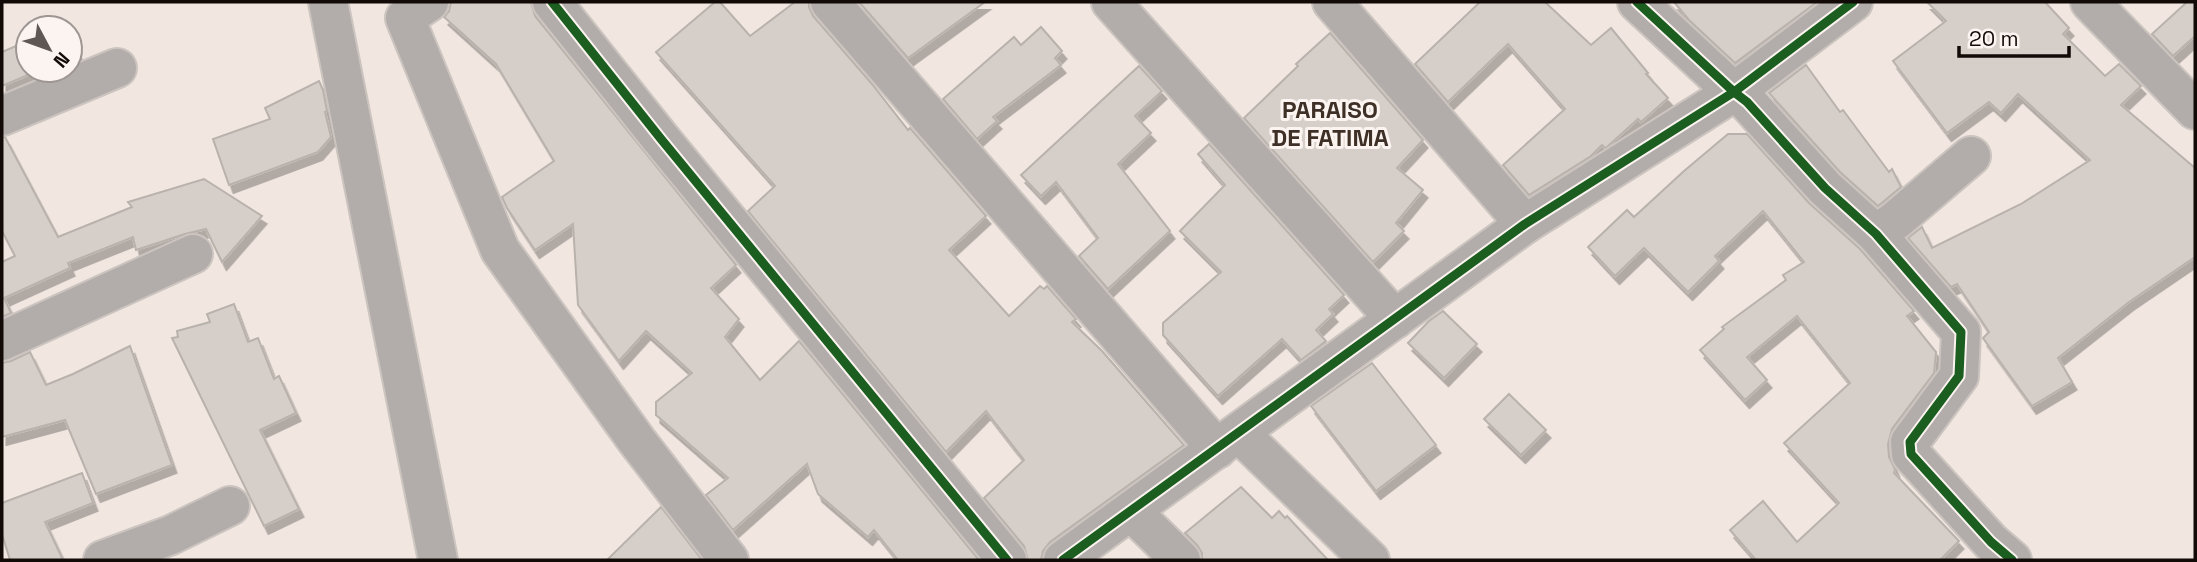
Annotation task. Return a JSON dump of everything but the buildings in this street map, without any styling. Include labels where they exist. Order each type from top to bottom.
[{"type":"street","points":[[328,2],[438,560]]},
{"type":"street","points":[[429,2],[405,18],[500,250],[637,441],[729,560]]},
{"type":"street","points":[[552,2],[1007,560]]},
{"type":"street","points":[[830,2],[1228,441],[1370,560]]},
{"type":"street","points":[[1111,2],[1395,319]]},
{"type":"street","points":[[1332,2],[1525,224]]},
{"type":"street","points":[[1637,2],[1747,102],[1825,188],[1876,234],[1961,332],[1959,376],[1910,442],[1910,454],[1992,554]]},
{"type":"street","points":[[1063,560],[1525,224],[1734,92],[1853,2]]},
{"type":"street","points":[[2090,2],[2195,110]]},
{"type":"street","points":[[2,116],[117,68]]},
{"type":"street","points":[[1876,234],[1971,156]]},
{"type":"street","points":[[2,341],[194,254]]},
{"type":"street","points":[[103,560],[175,548],[230,506]]},
{"type":"street","points":[[1131,511],[1181,560]]},
{"type":"cycle path","points":[[552,2],[661,139],[1007,560]]},
{"type":"cycle path","points":[[1637,2],[1747,102],[1825,188],[1876,234],[1961,332],[1959,376],[1910,442],[1911,454],[1991,542],[2012,560]]},
{"type":"cycle path","points":[[1063,560],[1525,224],[1734,92],[1853,2]]},
{"type":"district","name":"PARAISO DE FATIMA","points":[[1330,124]]}]
